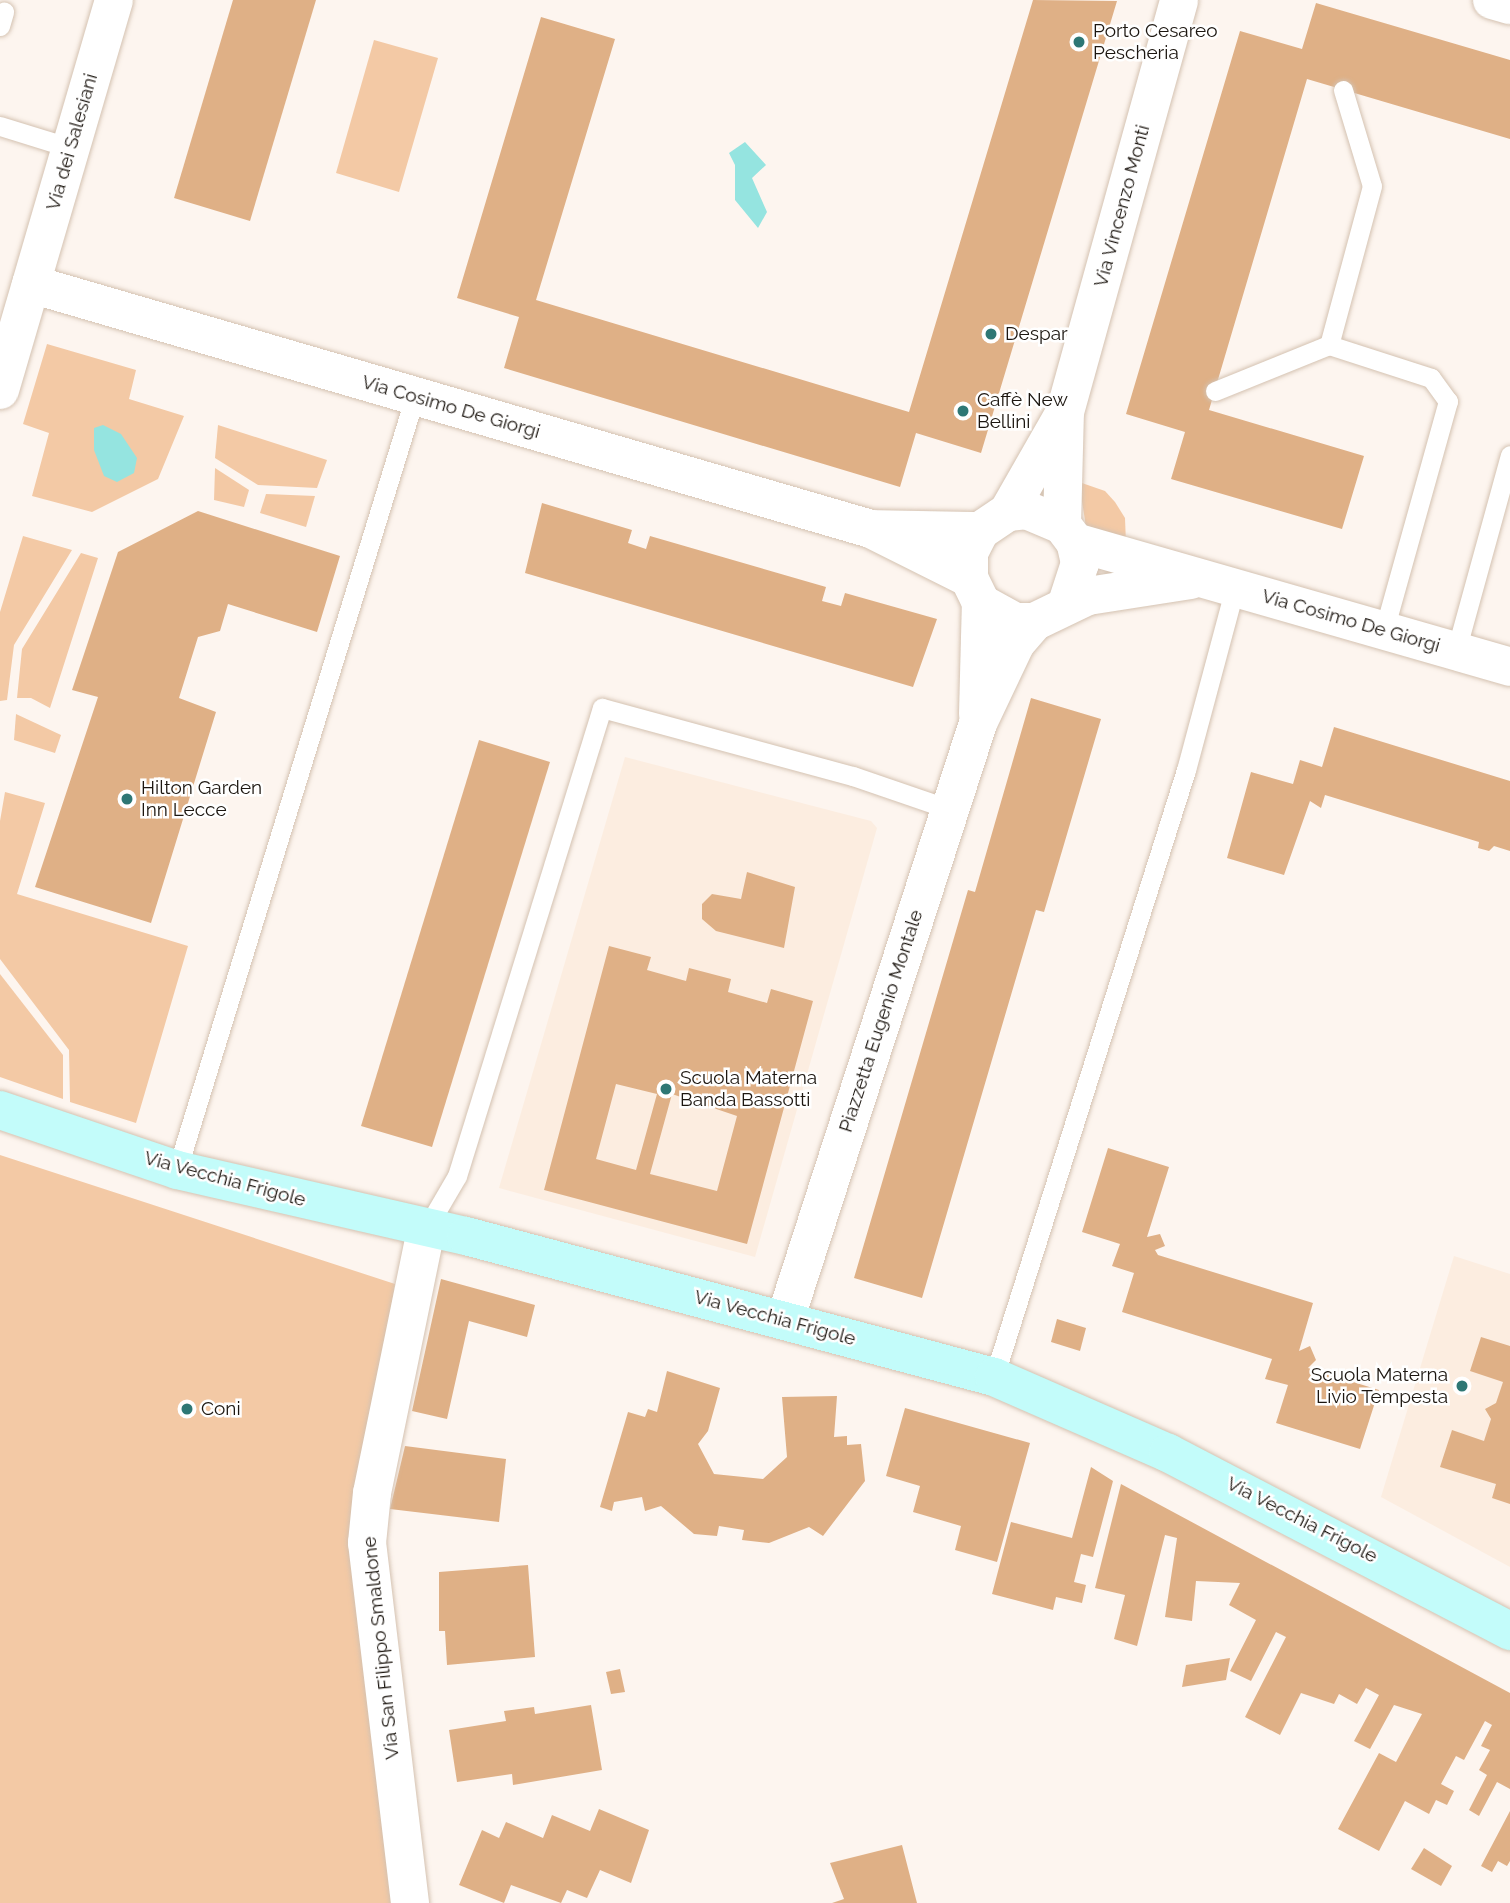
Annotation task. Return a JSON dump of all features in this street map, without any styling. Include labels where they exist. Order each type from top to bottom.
[{"type":"street","name":"Via dei Salesiani","points":[[0,390],[114,0]]},
{"type":"street","name":"Via Vincenzo Monti","points":[[1068,534],[1065,412],[1179,0]]},
{"type":"street","points":[[1492,0],[1510,5]]},
{"type":"street","name":"Via Cosimo De Giorgi","points":[[31,284],[871,529],[975,591],[1015,622],[1191,580]]},
{"type":"street","name":"Via Vincenzo Monti","points":[[994,521],[1065,412]]},
{"type":"street","name":"Via Cosimo De Giorgi","points":[[871,529],[994,521],[1027,510],[1068,534],[1191,580],[1235,587],[1510,667]]},
{"type":"street","points":[[975,591],[969,553],[994,521]]},
{"type":"street","points":[[1051,612],[1079,574],[1068,534]]},
{"type":"street","name":"Piazzetta Eugenio Montale","points":[[975,591],[978,723]]},
{"type":"street","name":"Piazzetta Eugenio Montale","points":[[785,1320],[978,723],[1016,643],[1051,612]]},
{"type":"street","name":"Via Vecchia Frigole","points":[[0,1110],[177,1170],[426,1229],[785,1320],[994,1377],[1168,1452],[1510,1631]]},
{"type":"street","name":"Via San Filippo Smaldone","points":[[410,1903],[368,1543],[372,1493],[426,1229]]},
{"type":"lane","points":[[1329,345],[1372,186],[1343,90]]},
{"type":"lane","points":[[0,126],[71,148]]},
{"type":"lane","points":[[1215,391],[1329,345],[1431,378],[1448,401],[1384,630]]},
{"type":"lane","points":[[177,1170],[415,396]]},
{"type":"lane","points":[[1456,652],[1510,455]]},
{"type":"lane","points":[[994,1377],[1186,771],[1235,587]]},
{"type":"lane","points":[[426,1229],[457,1176],[602,708],[853,776],[949,809]]},
{"type":"shaded area","points":[[374,40],[438,58],[399,192],[336,173]]},
{"type":"shaded area","points":[[47,344],[136,370],[129,399],[184,416],[158,479],[92,512],[32,496],[49,433],[23,424]]},
{"type":"shaded area","points":[[218,425],[327,460],[317,488],[258,485],[215,458]]},
{"type":"shaded area","points":[[215,468],[249,490],[244,507],[214,500]]},
{"type":"shaded area","points":[[1079,482],[1105,491],[1115,502],[1125,518],[1126,544],[1086,527]]},
{"type":"shaded area","points":[[266,494],[315,496],[306,527],[260,513]]},
{"type":"shaded area","points":[[23,536],[72,550],[14,645],[7,700],[0,701],[0,612]]},
{"type":"shaded area","points":[[81,553],[98,558],[50,708],[31,698],[17,698],[22,649]]},
{"type":"shaded area","points":[[16,714],[61,735],[55,753],[14,740]]},
{"type":"shaded area","name":"Scuola Materna Banda Bassotti","points":[[625,757],[871,821],[877,828],[755,1257],[499,1188]]},
{"type":"shaded area","points":[[5,792],[45,803],[17,894],[188,946],[136,1123],[70,1102],[69,1050],[0,959],[0,821]]},
{"type":"shaded area","points":[[0,974],[63,1055],[63,1099],[0,1077]]},
{"type":"shaded area","name":"Coni","points":[[0,1155],[395,1284],[354,1535],[393,1903],[0,1903]]},
{"type":"shaded area","name":"Scuola Materna Livio Tempesta","points":[[1454,1256],[1510,1274],[1510,1567],[1381,1497]]},
{"type":"water","points":[[745,142],[766,165],[752,178],[767,212],[758,228],[735,200],[735,165],[729,153]]},
{"type":"water","points":[[103,425],[121,434],[137,458],[134,473],[117,482],[104,476],[94,450],[94,428]]},
{"type":"building","points":[[233,0],[316,0],[250,221],[174,198]]},
{"type":"building","points":[[1033,0],[1117,1],[981,453],[916,433],[900,487],[504,368],[519,317],[457,298],[541,17],[615,39],[536,300],[909,412]]},
{"type":"building","points":[[1316,3],[1510,60],[1510,139],[1307,79],[1209,410],[1364,456],[1342,529],[1171,479],[1185,432],[1126,414],[1240,31],[1302,49]]},
{"type":"building","points":[[542,503],[632,530],[628,543],[646,549],[650,536],[826,587],[822,601],[841,606],[845,593],[937,619],[913,687],[525,573]]},
{"type":"building","name":"Hilton Garden Inn Lecce","points":[[198,511],[340,556],[317,632],[228,604],[220,631],[198,637],[179,698],[216,712],[151,923],[35,887],[98,697],[72,690],[118,552]]},
{"type":"building","points":[[1031,698],[1101,719],[1044,912],[1036,910],[922,1298],[854,1278],[968,890],[975,892]]},
{"type":"building","points":[[1334,727],[1510,781],[1510,851],[1494,846],[1489,851],[1478,848],[1479,842],[1325,795],[1321,808],[1310,801],[1284,875],[1227,858],[1251,772],[1293,784],[1300,760],[1322,767]]},
{"type":"building","points":[[479,740],[550,762],[432,1147],[361,1126]]},
{"type":"building","points":[[747,872],[795,887],[784,948],[716,931],[702,919],[702,904],[712,894],[741,899]]},
{"type":"building","points":[[609,946],[651,957],[647,970],[686,981],[689,968],[731,979],[728,992],[767,1003],[771,989],[813,1001],[747,1244],[544,1190]],"holes":[[[616,1084],[657,1094],[636,1170],[596,1159]],[[672,1094],[737,1116],[717,1191],[650,1174]]]},
{"type":"building","points":[[1108,1148],[1169,1167],[1147,1237],[1160,1234],[1165,1246],[1155,1250],[1158,1255],[1313,1303],[1299,1351],[1310,1346],[1316,1360],[1308,1368],[1379,1390],[1360,1449],[1276,1423],[1288,1385],[1265,1379],[1272,1359],[1122,1312],[1134,1273],[1112,1266],[1120,1244],[1082,1232]]},
{"type":"building","points":[[441,1279],[535,1305],[527,1337],[469,1321],[447,1419],[412,1411]]},
{"type":"building","points":[[1057,1319],[1086,1328],[1080,1351],[1051,1342]]},
{"type":"building","points":[[1481,1337],[1510,1346],[1510,1504],[1492,1498],[1496,1484],[1440,1467],[1452,1430],[1484,1441],[1491,1419],[1485,1409],[1496,1403],[1503,1382],[1470,1371]]},
{"type":"building","points":[[667,1371],[720,1388],[708,1431],[698,1444],[714,1474],[763,1479],[787,1457],[782,1397],[837,1396],[834,1437],[847,1436],[847,1445],[861,1444],[865,1481],[823,1536],[809,1527],[769,1543],[742,1540],[744,1530],[719,1526],[717,1536],[694,1534],[661,1506],[645,1511],[642,1497],[614,1502],[612,1511],[600,1507],[628,1412],[645,1417],[648,1409],[657,1412]]},
{"type":"building","points":[[905,1408],[1030,1443],[997,1562],[955,1550],[961,1526],[913,1512],[920,1486],[886,1476]]},
{"type":"building","points":[[405,1446],[506,1459],[499,1522],[390,1509]]},
{"type":"building","points":[[1091,1467],[1113,1481],[1093,1557],[1081,1554],[1074,1582],[1086,1585],[1082,1603],[1056,1597],[1053,1610],[992,1594],[1011,1522],[1072,1538]]},
{"type":"building","points":[[1121,1484],[1510,1693],[1510,1789],[1497,1782],[1479,1816],[1469,1810],[1487,1775],[1479,1770],[1490,1750],[1481,1746],[1492,1725],[1485,1721],[1464,1760],[1456,1756],[1441,1784],[1454,1791],[1447,1805],[1436,1800],[1429,1814],[1405,1801],[1379,1851],[1338,1829],[1379,1753],[1396,1762],[1422,1714],[1394,1705],[1370,1749],[1354,1741],[1379,1695],[1366,1688],[1357,1704],[1339,1694],[1334,1704],[1301,1693],[1280,1735],[1245,1717],[1286,1637],[1276,1632],[1251,1681],[1230,1671],[1256,1620],[1229,1605],[1240,1583],[1196,1581],[1192,1621],[1165,1617],[1177,1538],[1165,1535],[1137,1646],[1114,1639],[1125,1595],[1095,1588]]},
{"type":"building","points":[[528,1565],[535,1657],[447,1665],[445,1631],[439,1631],[439,1572]]},
{"type":"building","points":[[1230,1658],[1226,1680],[1182,1687],[1186,1665]]},
{"type":"building","points":[[620,1669],[625,1692],[611,1694],[606,1672]]},
{"type":"building","points":[[591,1705],[602,1770],[513,1785],[512,1774],[457,1782],[449,1730],[506,1721],[504,1711],[534,1707],[535,1714]]},
{"type":"building","points":[[599,1809],[649,1830],[631,1883],[600,1870],[587,1898],[567,1890],[561,1903],[511,1885],[504,1903],[459,1885],[482,1830],[499,1838],[506,1822],[543,1838],[552,1815],[590,1831]]},
{"type":"building","points":[[1510,1811],[1510,1861],[1507,1866],[1498,1861],[1492,1872],[1481,1866]]},
{"type":"building","points":[[902,1845],[917,1903],[832,1903],[844,1899],[830,1863]]},
{"type":"building","points":[[1424,1848],[1452,1866],[1441,1886],[1411,1869]]},
{"type":"place","name":"Porto Cesareo Pescheria","points":[[1079,42]]},
{"type":"place","name":"Despar","points":[[991,334]]},
{"type":"place","name":"Caffè New Bellini","points":[[963,411]]},
{"type":"place","name":"Hilton Garden Inn Lecce","points":[[127,799]]},
{"type":"place","name":"Scuola Materna Banda Bassotti","points":[[666,1089]]},
{"type":"place","name":"Scuola Materna Livio Tempesta","points":[[1462,1386]]},
{"type":"place","name":"Coni","points":[[187,1409]]}]
